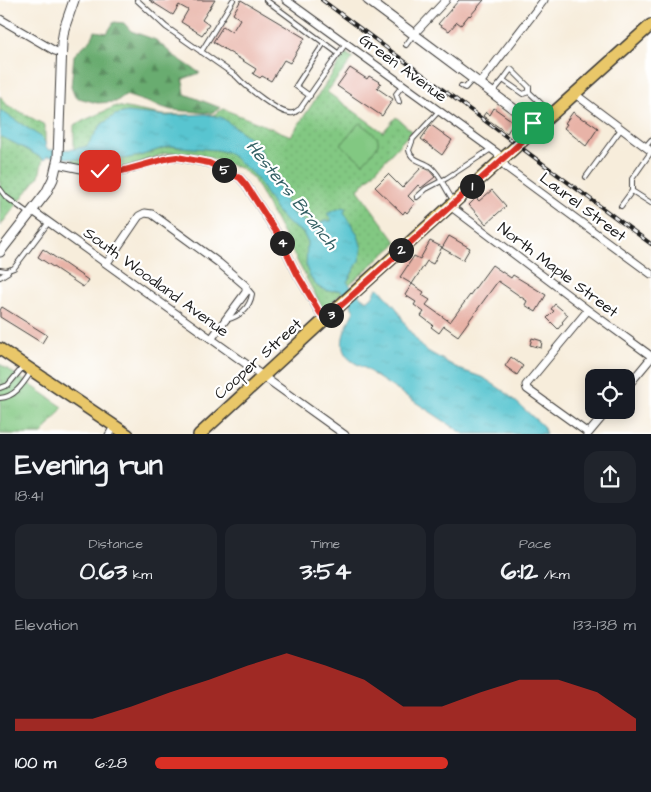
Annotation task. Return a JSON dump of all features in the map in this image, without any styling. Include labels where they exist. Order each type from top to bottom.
[{"type":"main road","name":"Cooper Street","points":[[199,434],[651,25]]},
{"type":"main road","points":[[0,349],[112,430],[128,434]]},
{"type":"street","points":[[0,252],[46,193],[58,158],[61,53],[64,29],[74,0]]},
{"type":"street","name":"Green Avenue","points":[[286,0],[491,149],[501,160]]},
{"type":"street","points":[[368,0],[538,127]]},
{"type":"street","points":[[414,34],[446,0]]},
{"type":"street","points":[[477,80],[544,0]]},
{"type":"street","points":[[0,19],[61,53]]},
{"type":"street","points":[[575,94],[649,150]]},
{"type":"street","points":[[58,158],[86,170],[118,172],[177,157],[209,163],[240,178],[260,205],[277,233],[297,274],[320,313],[326,319]]},
{"type":"street","name":"Laurel Street","points":[[501,160],[506,167],[651,274]]},
{"type":"street","name":"North Maple Street","points":[[452,204],[651,357]]},
{"type":"street","points":[[107,263],[139,216],[145,212],[152,214],[219,263],[246,286],[246,292],[212,338]]},
{"type":"street","name":"South Woodland Avenue","points":[[32,213],[49,222],[345,434]]},
{"type":"street","points":[[588,310],[526,385],[528,389],[588,434],[600,419]]},
{"type":"street","points":[[635,377],[651,357]]},
{"type":"lane","points":[[137,0],[166,27],[236,76],[240,81],[283,112],[293,113],[300,109],[346,43]]},
{"type":"lane","points":[[201,52],[232,0]]},
{"type":"lane","points":[[266,0],[339,54]]},
{"type":"lane","points":[[406,44],[414,34]]},
{"type":"lane","points":[[310,96],[296,86],[324,43]]},
{"type":"lane","points":[[492,92],[512,69],[529,87],[529,92],[552,114]]},
{"type":"lane","points":[[461,86],[465,88],[477,80]]},
{"type":"lane","points":[[503,80],[524,94],[529,92]]},
{"type":"lane","points":[[399,102],[396,94],[403,85]]},
{"type":"lane","points":[[439,111],[413,139],[409,150],[412,157],[426,163],[442,180],[452,204]]},
{"type":"lane","points":[[586,177],[621,129]]},
{"type":"lane","points":[[621,206],[632,191],[632,179],[649,150],[651,140]]},
{"type":"lane","points":[[417,198],[426,189],[447,178],[491,149]]},
{"type":"lane","points":[[0,189],[6,197],[32,213]]},
{"type":"lane","points":[[632,191],[651,203]]},
{"type":"lane","points":[[0,277],[14,268],[49,222]]},
{"type":"lane","points":[[0,270],[10,271]]},
{"type":"lane","points":[[0,388],[8,385],[28,368]]},
{"type":"lane","points":[[0,398],[11,395],[21,388],[28,368]]},
{"type":"green space","points":[[114,22],[124,23],[131,31],[156,40],[173,55],[200,73],[183,79],[185,94],[221,108],[211,113],[171,110],[125,95],[116,102],[97,103],[75,97],[71,87],[74,55],[92,38],[95,31],[107,33]]},
{"type":"green space","points":[[346,53],[353,58],[327,92],[383,132],[396,117],[412,131],[358,190],[397,243],[351,283],[324,311],[253,178],[240,168],[196,153],[166,153],[118,171],[71,164],[74,152],[74,125],[116,106],[163,115],[213,115],[223,109],[291,136]]},
{"type":"green space","points":[[0,96],[7,105],[45,125],[45,150],[39,176],[0,226]]},
{"type":"green space","points":[[359,123],[373,134],[378,141],[374,150],[363,163],[341,145]]},
{"type":"green space","points":[[0,364],[63,407],[42,434],[0,434]]},
{"type":"water","points":[[0,110],[38,135],[45,142],[46,148],[49,150],[75,149],[87,146],[101,125],[115,115],[127,112],[167,116],[205,114],[221,117],[259,145],[267,170],[274,179],[290,211],[303,221],[315,227],[324,221],[331,221],[328,213],[343,207],[346,208],[344,212],[358,235],[362,249],[359,261],[347,282],[361,297],[367,301],[373,296],[377,288],[380,289],[397,309],[408,329],[424,349],[459,369],[484,378],[505,392],[543,426],[546,434],[464,434],[348,358],[342,345],[345,331],[354,311],[352,305],[340,290],[328,291],[316,285],[306,267],[307,241],[303,233],[286,222],[276,210],[256,177],[229,153],[217,150],[169,146],[140,156],[123,159],[95,161],[47,156],[45,160],[0,136]]},
{"type":"building","points":[[149,0],[215,0],[202,20],[209,25],[202,35],[181,22],[188,10],[179,5],[173,15]]},
{"type":"building","points":[[241,0],[305,38],[290,63],[284,60],[271,81],[253,74],[256,69],[213,42],[223,26],[232,32],[240,19],[233,14]]},
{"type":"building","points":[[459,0],[484,0],[461,25],[457,22],[449,31],[438,24]]},
{"type":"building","points":[[350,68],[367,79],[369,76],[381,83],[377,88],[393,99],[382,116],[337,86]]},
{"type":"building","points":[[494,108],[514,122],[507,133],[483,116],[486,112],[490,115]]},
{"type":"building","points":[[573,112],[598,128],[586,146],[564,128],[567,124],[565,123]]},
{"type":"building","points":[[431,125],[452,140],[442,155],[421,139]]},
{"type":"building","points":[[422,167],[429,170],[435,177],[421,188],[418,185],[408,196],[415,203],[407,213],[405,211],[403,214],[375,187],[388,174],[402,188]]},
{"type":"building","points":[[492,190],[506,206],[486,224],[469,205],[476,198],[479,201]]},
{"type":"building","points":[[449,236],[470,248],[463,260],[442,248]]},
{"type":"building","points":[[430,241],[442,247],[433,264],[427,261],[412,284],[400,277],[414,256],[420,259]]},
{"type":"building","points":[[43,249],[88,280],[83,287],[38,257]]},
{"type":"building","points":[[492,265],[511,278],[513,275],[546,295],[536,312],[525,305],[527,301],[498,281],[458,336],[444,326],[439,333],[431,327],[433,325],[421,316],[424,312],[414,305],[416,302],[405,295],[412,284],[424,292],[422,295],[430,300],[426,305],[450,322]]},
{"type":"building","points":[[555,304],[568,315],[558,329],[547,318],[554,311],[551,309]]},
{"type":"building","points":[[2,307],[47,335],[42,343],[0,317]]},
{"type":"building","points":[[532,338],[542,341],[541,348],[530,345]]},
{"type":"building","points":[[511,357],[523,366],[517,375],[505,366]]},
{"type":"railway","points":[[322,0],[651,244]]},
{"type":"route","points":[[100,171],[118,172],[177,157],[209,163],[240,178],[260,205],[277,233],[297,274],[320,313],[326,319],[538,127],[533,123]]},
{"type":"water label","name":"Hesters Branch","points":[[292,195]]}]
